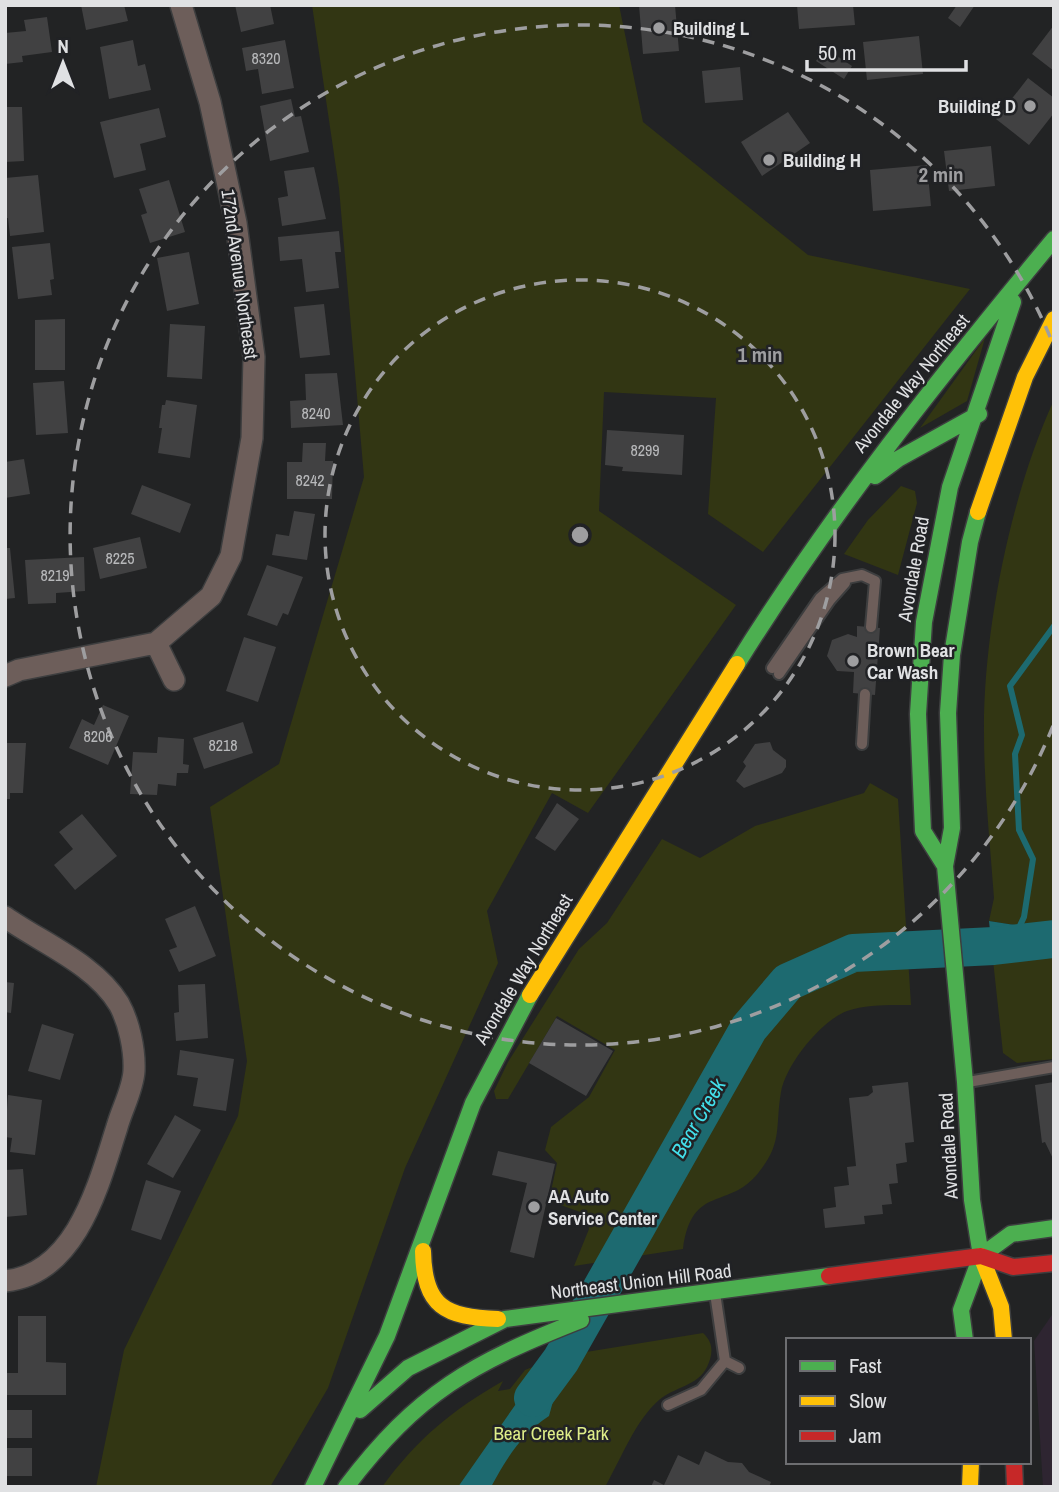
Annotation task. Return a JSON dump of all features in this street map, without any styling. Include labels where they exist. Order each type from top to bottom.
[{"type":"main road","points":[[1019,285],[1054,239]]},
{"type":"main road","name":"Avondale Road","points":[[945,866],[923,831],[918,714],[928,600],[950,487],[971,419],[1019,285]]},
{"type":"main road","name":"Avondale Way Northeast","points":[[313,1487],[387,1336],[473,1103],[519,1013],[746,649],[839,510],[942,374],[1019,285]]},
{"type":"main road","name":"Avondale Road","points":[[1004,1338],[1001,1307],[981,1256],[972,1200],[965,1082],[945,866],[952,828],[948,713],[960,598],[985,486],[1025,377],[1054,319]]},
{"type":"main road","name":"Avondale Way Northeast","points":[[839,510],[898,459],[998,402],[1025,377]]},
{"type":"main road","points":[[898,459],[933,460],[950,487]]},
{"type":"main road","name":"Northeast Union Hill Road","points":[[981,1256],[1011,1234],[1054,1228]]},
{"type":"main road","points":[[424,1234],[424,1279],[434,1301],[453,1316],[505,1319]]},
{"type":"main road","points":[[965,1338],[961,1310],[981,1256]]},
{"type":"main road","name":"Northeast Union Hill Road","points":[[342,1432],[376,1391],[445,1345],[505,1319],[981,1256],[1013,1267],[1054,1263]]},
{"type":"main road","points":[[346,1487],[364,1461],[428,1395],[486,1360],[620,1304]]},
{"type":"main road","points":[[970,1487],[974,1464]]},
{"type":"main road","points":[[974,1464],[978,1487]]},
{"type":"main road","points":[[1014,1464],[1015,1487]]},
{"type":"street","name":"172nd Avenue Northeast","points":[[5,676],[19,670],[156,643],[211,596],[231,556],[252,438],[254,357],[236,223],[210,102],[181,5]]},
{"type":"street","points":[[156,643],[174,680]]},
{"type":"street","points":[[5,917],[94,976],[119,1004],[131,1038],[134,1072],[96,1192],[68,1242],[38,1271],[11,1280]]},
{"type":"lane","points":[[776,671],[830,600],[854,577],[862,575],[875,581],[871,627]]},
{"type":"lane","points":[[862,744],[865,694]]},
{"type":"lane","points":[[965,1082],[1054,1067]]},
{"type":"lane","points":[[668,1405],[701,1390],[725,1361],[715,1293]]},
{"type":"lane","points":[[725,1361],[739,1368]]},
{"type":"shaded area","points":[[1054,1312],[1054,1487],[1043,1487],[1034,1341]]},
{"type":"green space","points":[[312,5],[619,5],[643,122],[808,255],[970,289],[763,552],[708,514],[716,398],[604,392],[599,511],[736,605],[588,813],[552,793],[487,911],[498,963],[405,1168],[328,1388],[270,1487],[96,1487],[124,1350],[238,1116],[247,1061],[210,807],[279,764],[364,477],[339,188]]},
{"type":"green space","points":[[985,338],[967,401],[920,428]]},
{"type":"green space","points":[[1054,400],[1054,921],[1022,926],[989,921],[994,898],[985,774],[985,693],[988,651],[1002,563],[1025,477]]},
{"type":"green space","points":[[901,486],[915,491],[917,503],[898,575],[844,554],[868,520]]},
{"type":"green space","points":[[870,783],[898,799],[911,1005],[871,1006],[847,1011],[816,1034],[797,1057],[784,1081],[777,1134],[767,1161],[747,1184],[713,1200],[694,1215],[683,1249],[574,1266],[589,1229],[586,1214],[549,1201],[557,1163],[545,1150],[551,1127],[589,1097],[615,1050],[557,1016],[508,1099],[496,1099],[494,1091],[508,1062],[579,949],[607,923],[662,839],[700,858],[755,826],[864,793]]},
{"type":"green space","points":[[1054,951],[1054,1059],[1017,1063],[1003,1053],[993,960]]},
{"type":"green space","name":"Bear Creek Park","points":[[703,1333],[709,1341],[711,1353],[703,1373],[659,1400],[650,1409],[636,1429],[605,1487],[382,1487],[408,1454],[436,1427],[467,1403],[503,1381],[498,1391],[510,1389],[525,1370],[554,1358],[532,1384],[563,1378],[580,1353]]},
{"type":"water","points":[[989,921],[1022,926],[1054,921],[1054,951],[993,960]]},
{"type":"water","points":[[580,1353],[555,1394],[549,1416],[523,1439],[491,1487],[458,1487],[518,1401],[554,1358]]},
{"type":"building","points":[[81,5],[124,5],[128,21],[86,30]]},
{"type":"building","points":[[235,5],[270,5],[274,24],[241,32]]},
{"type":"building","name":"Building L","points":[[639,5],[675,5],[679,51],[643,54]]},
{"type":"building","points":[[797,5],[853,5],[855,25],[799,29]]},
{"type":"building","points":[[957,5],[975,5],[960,27],[948,18]]},
{"type":"building","points":[[47,17],[52,52],[22,56],[23,62],[5,64],[5,33],[26,31],[24,20]]},
{"type":"building","points":[[1054,25],[1054,71],[1032,54]]},
{"type":"building","points":[[919,36],[923,74],[867,80],[863,42]]},
{"type":"building","points":[[133,40],[138,66],[145,64],[151,90],[109,99],[100,47]]},
{"type":"building","points":[[285,40],[294,88],[262,94],[258,69],[246,71],[242,48]]},
{"type":"building","points":[[825,48],[852,66],[844,79],[816,61]]},
{"type":"building","points":[[740,67],[743,100],[705,103],[702,71]]},
{"type":"building","name":"Building D","points":[[1028,78],[1054,98],[1054,113],[1029,145],[996,119]]},
{"type":"building","points":[[291,99],[295,117],[301,116],[309,152],[270,161],[260,106]]},
{"type":"building","points":[[5,107],[22,107],[24,161],[5,162]]},
{"type":"building","points":[[159,108],[166,137],[140,144],[146,170],[114,178],[100,122]]},
{"type":"building","name":"Building H","points":[[788,112],[810,143],[762,176],[741,142]]},
{"type":"building","points":[[991,146],[995,186],[949,191],[944,151]]},
{"type":"building","points":[[927,165],[931,206],[873,211],[870,170]]},
{"type":"building","points":[[314,167],[326,219],[282,226],[278,198],[288,196],[284,171]]},
{"type":"building","points":[[38,175],[44,232],[10,236],[8,218],[5,218],[5,178]]},
{"type":"building","points":[[169,180],[185,232],[150,243],[141,215],[147,213],[139,189]]},
{"type":"building","points":[[339,231],[341,252],[335,252],[339,288],[306,292],[302,259],[280,261],[278,237]]},
{"type":"building","points":[[50,243],[54,279],[50,280],[52,295],[18,299],[12,247]]},
{"type":"building","points":[[189,252],[199,304],[167,311],[157,258]]},
{"type":"building","points":[[324,304],[330,355],[300,358],[294,307]]},
{"type":"building","points":[[65,319],[65,370],[35,370],[35,320]]},
{"type":"building","points":[[170,324],[205,326],[202,379],[167,377]]},
{"type":"building","points":[[337,373],[343,425],[291,428],[290,401],[306,400],[305,374]]},
{"type":"building","points":[[64,381],[68,433],[36,435],[33,383]]},
{"type":"building","points":[[166,400],[197,405],[190,458],[158,453],[162,405],[165,405]]},
{"type":"building","points":[[607,430],[684,435],[682,475],[622,471],[623,467],[605,465]]},
{"type":"building","points":[[303,443],[326,443],[325,461],[333,461],[332,499],[287,499],[287,462],[302,462]]},
{"type":"building","points":[[24,459],[30,494],[5,498],[5,462]]},
{"type":"building","points":[[142,485],[191,504],[180,533],[131,514]]},
{"type":"building","points":[[294,511],[315,514],[307,560],[272,555],[276,534],[289,536]]},
{"type":"building","points":[[140,537],[147,568],[100,579],[93,548]]},
{"type":"building","points":[[5,548],[10,548],[15,598],[5,599]]},
{"type":"building","points":[[84,557],[85,591],[56,593],[56,603],[28,604],[25,560]]},
{"type":"building","points":[[267,565],[303,577],[288,615],[283,613],[277,626],[247,615]]},
{"type":"building","name":"Brown Bear Car Wash","points":[[857,626],[880,628],[875,695],[853,693],[854,672],[837,671],[827,656],[832,640],[848,634],[857,637]]},
{"type":"building","points":[[244,637],[276,647],[258,702],[226,691]]},
{"type":"building","points":[[103,705],[129,716],[108,765],[69,748],[82,719],[94,725]]},
{"type":"building","points":[[243,722],[253,753],[204,769],[193,738]]},
{"type":"building","points":[[158,737],[184,739],[183,764],[189,765],[188,773],[177,773],[176,786],[158,784],[157,795],[130,794],[133,752],[157,753]]},
{"type":"building","points":[[770,742],[773,750],[786,760],[786,767],[782,773],[744,788],[736,781],[746,766],[743,762],[755,744]]},
{"type":"building","points":[[5,743],[26,743],[23,793],[10,793],[10,799],[5,799]]},
{"type":"building","points":[[557,803],[579,819],[555,851],[535,838]]},
{"type":"building","points":[[82,814],[117,856],[75,890],[54,865],[73,849],[59,832]]},
{"type":"building","points":[[195,906],[216,956],[179,972],[169,950],[177,947],[165,919]]},
{"type":"building","points":[[5,982],[14,983],[11,1013],[5,1012]]},
{"type":"building","points":[[205,984],[208,1038],[176,1041],[174,1013],[179,1012],[178,985]]},
{"type":"building","points":[[556,1018],[613,1051],[586,1096],[529,1063]]},
{"type":"building","points":[[42,1024],[74,1034],[60,1080],[28,1071]]},
{"type":"building","points":[[180,1050],[234,1059],[226,1111],[193,1106],[198,1078],[177,1075]]},
{"type":"building","points":[[908,1082],[914,1142],[905,1143],[907,1162],[896,1164],[898,1183],[889,1184],[892,1204],[882,1205],[883,1214],[864,1216],[865,1224],[825,1228],[823,1209],[836,1207],[834,1187],[849,1185],[847,1167],[856,1166],[849,1098],[868,1096],[873,1092],[872,1086]]},
{"type":"building","points":[[1054,1082],[1054,1161],[1045,1142],[1042,1143],[1035,1085]]},
{"type":"building","points":[[8,1095],[42,1100],[35,1155],[10,1152],[12,1138],[5,1137]]},
{"type":"building","points":[[175,1115],[201,1130],[173,1178],[147,1164]]},
{"type":"building","name":"AA Auto Service Center","points":[[498,1151],[555,1164],[534,1258],[510,1252],[527,1183],[492,1175]]},
{"type":"building","points":[[23,1169],[27,1215],[5,1217],[5,1170]]},
{"type":"building","points":[[146,1180],[181,1191],[161,1240],[131,1230]]},
{"type":"building","points":[[18,1316],[46,1316],[46,1362],[66,1363],[66,1395],[5,1395],[5,1373],[18,1373]]},
{"type":"building","points":[[5,1410],[32,1410],[32,1438],[5,1438]]},
{"type":"building","points":[[5,1448],[32,1448],[32,1476],[5,1476]]},
{"type":"building","points":[[705,1451],[728,1462],[742,1463],[749,1472],[771,1482],[769,1487],[651,1487],[654,1480],[664,1485],[678,1455],[699,1465]]},
{"type":"waterway","points":[[1017,932],[1024,917],[1033,859],[1019,830],[1015,754],[1022,735],[1010,686],[1054,626]]},
{"type":"waterway","name":"Bear Creek","points":[[533,1398],[561,1360],[749,1028],[788,982],[853,953],[994,946],[1054,939]]},
{"type":"traffic: fast","points":[[737,664],[810,553],[888,446],[1054,239]]},
{"type":"traffic: fast","points":[[945,866],[923,831],[918,714],[924,622],[950,487],[1013,302]]},
{"type":"traffic: fast","points":[[875,476],[898,459],[979,414]]},
{"type":"traffic: fast","points":[[978,512],[970,542],[952,655],[948,713],[952,828],[945,866],[965,1082],[972,1200],[981,1256]]},
{"type":"traffic: fast","points":[[313,1487],[387,1336],[473,1103],[530,995]]},
{"type":"traffic: fast","points":[[981,1256],[1011,1234],[1054,1228]]},
{"type":"traffic: fast","points":[[965,1338],[961,1310],[981,1256]]},
{"type":"traffic: fast","points":[[360,1410],[408,1368],[505,1319],[829,1276]]},
{"type":"traffic: fast","points":[[346,1487],[398,1427],[450,1384],[508,1351],[581,1320]]},
{"type":"traffic: slow","points":[[978,512],[1025,377],[1054,319]]},
{"type":"traffic: slow","points":[[530,995],[737,664]]},
{"type":"traffic: slow","points":[[423,1251],[428,1285],[433,1297],[441,1305],[464,1315],[498,1319]]},
{"type":"traffic: slow","points":[[981,1256],[1001,1307],[1004,1338]]},
{"type":"traffic: slow","points":[[970,1487],[971,1464]]},
{"type":"traffic: jam","points":[[829,1276],[981,1256],[1013,1267],[1054,1263]]},
{"type":"traffic: jam","points":[[1014,1464],[1015,1487]]},
{"type":"place","name":"Building L","points":[[659,28]]},
{"type":"place","name":"Building D","points":[[1030,106]]},
{"type":"place","name":"Building H","points":[[769,160]]},
{"type":"place","name":"Brown Bear Car Wash","points":[[853,661]]},
{"type":"place","name":"AA Auto Service Center","points":[[534,1207]]}]
